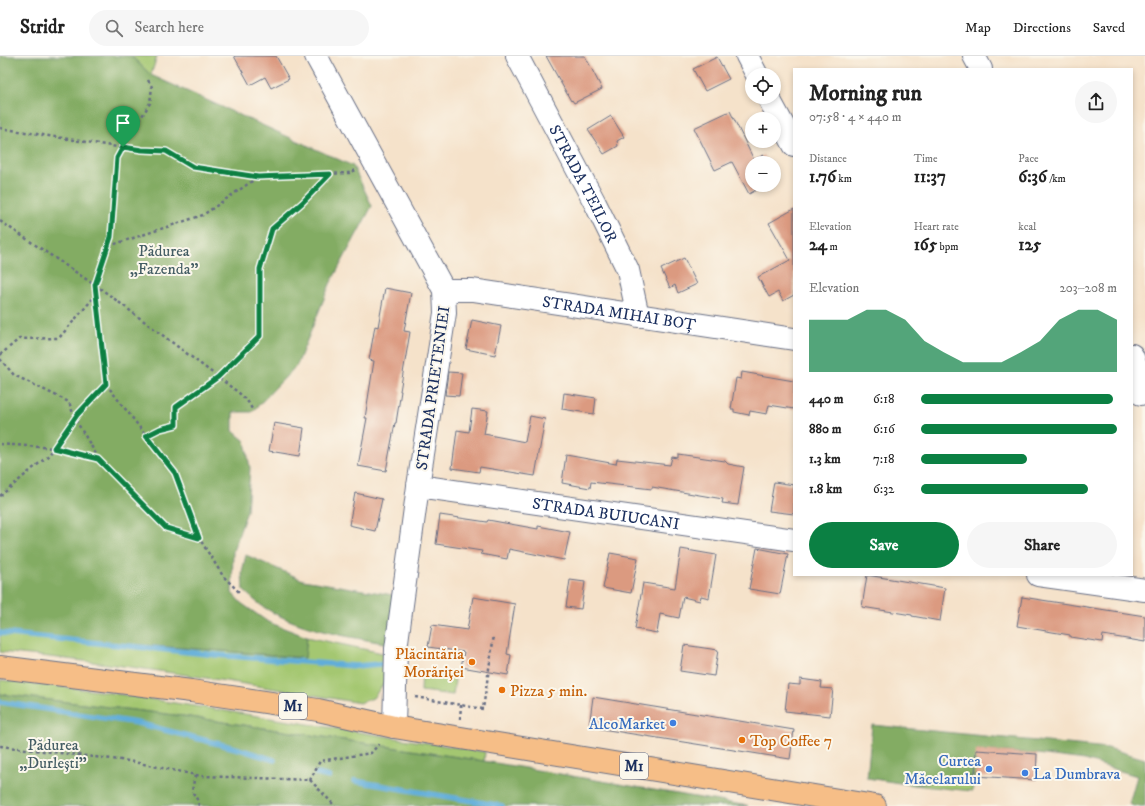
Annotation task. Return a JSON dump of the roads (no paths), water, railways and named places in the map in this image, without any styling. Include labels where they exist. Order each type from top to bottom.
[{"type":"highway","name":"M1","points":[[0,667],[106,680],[303,708],[394,727],[875,806]]},
{"type":"street","name":"STRADA PRIETENIEI","points":[[316,56],[444,290],[445,313],[418,486],[396,649],[394,727]]},
{"type":"street","name":"STRADA TEILOR","points":[[517,56],[595,203],[628,270],[638,316]]},
{"type":"street","points":[[747,56],[753,68]]},
{"type":"street","points":[[974,56],[980,68]]},
{"type":"street","points":[[772,104],[793,143]]},
{"type":"street","name":"STRADA MIHAI BOȚ","points":[[444,290],[473,290],[793,339]]},
{"type":"street","points":[[1133,358],[1140,375],[1139,393]]},
{"type":"street","name":"STRADA BUIUCANI","points":[[418,486],[793,540]]},
{"type":"street","points":[[1045,576],[1145,590]]},
{"type":"waterway","points":[[0,633],[217,655],[355,666],[380,664]]},
{"type":"waterway","points":[[0,702],[137,723],[239,749],[274,760]]},
{"type":"waterway","points":[[317,774],[329,777]]},
{"type":"waterway","points":[[355,781],[502,806]]},
{"type":"place","name":"Plăcintăria Morăriței","points":[[472,662]]},
{"type":"place","name":"Pizza 5 min.","points":[[502,690]]},
{"type":"place","name":"AlcoMarket","points":[[673,723]]},
{"type":"place","name":"Top Coffee 7","points":[[742,740]]},
{"type":"place","name":"Curtea Măcelarului","points":[[989,769]]},
{"type":"place","name":"La Dumbrava","points":[[1025,773]]},
{"type":"park label","name":"Pădurea „Fazenda”","points":[[164,259]]},
{"type":"park label","name":"Pădurea „Durlești”","points":[[53,753]]}]
